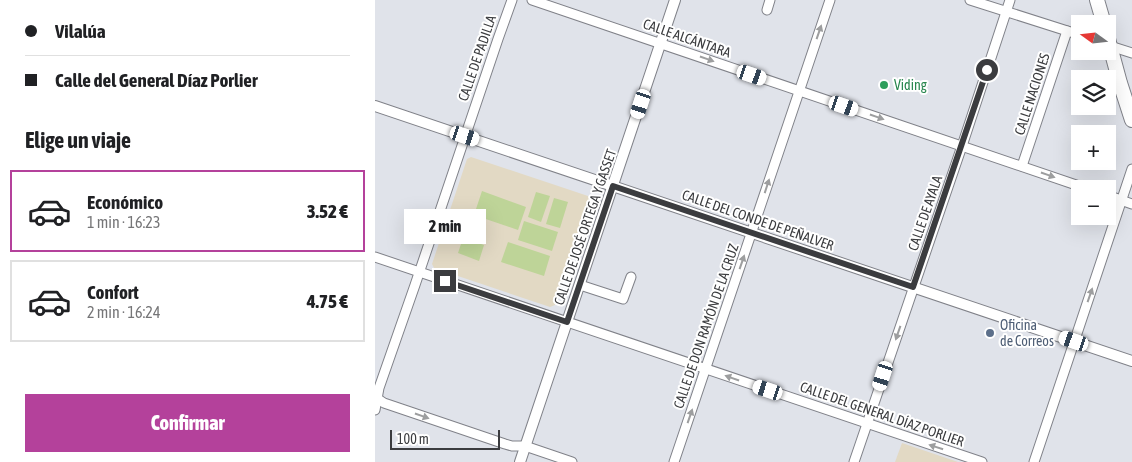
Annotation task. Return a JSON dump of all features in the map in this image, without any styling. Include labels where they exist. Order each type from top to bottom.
[{"type":"main road","points":[[1097,0],[1101,15]]},
{"type":"main road","points":[[1114,60],[1132,120]]},
{"type":"street","name":"CALLE DE PADILLA","points":[[375,410],[379,388],[512,0]]},
{"type":"street","name":"CALLE ALCÁNTARA","points":[[532,0],[1071,183]]},
{"type":"street","name":"CALLE DE JOSÉ ORTEGA Y GASSET","points":[[520,462],[675,0]]},
{"type":"street","points":[[767,10],[770,0]]},
{"type":"street","name":"CALLE DE DON RAMÓN DE LA CRUZ","points":[[674,462],[830,0]]},
{"type":"street","points":[[970,0],[1071,33]]},
{"type":"street","name":"CALLE DE AYALA","points":[[854,462],[1010,0]]},
{"type":"street","name":"CALLE NACIONES","points":[[1022,166],[1067,31]]},
{"type":"street","points":[[1116,46],[1132,54]]},
{"type":"street","name":"CALLE DEL CONDE DE PEÑALVER","points":[[375,106],[1132,362]]},
{"type":"street","points":[[1033,462],[1132,169]]},
{"type":"street","points":[[1116,198],[1132,204]]},
{"type":"street","name":"CALLE DEL GENERAL DÍAZ PORLIER","points":[[375,257],[982,462]]},
{"type":"street","points":[[579,285],[623,299],[631,277]]},
{"type":"street","points":[[376,398],[384,403],[505,444],[525,446],[572,462]]},
{"type":"shaded area","points":[[471,157],[588,196],[590,200],[555,305],[550,307],[434,268],[432,264],[467,159]]},
{"type":"shaded area","points":[[902,443],[958,462],[895,462]]},
{"type":"green space","points":[[482,191],[526,207],[518,230],[474,215]]},
{"type":"green space","points":[[536,192],[550,196],[541,222],[528,217]]},
{"type":"green space","points":[[554,198],[568,202],[560,228],[546,224]]},
{"type":"green space","points":[[524,221],[558,232],[552,251],[518,240]]},
{"type":"green space","points":[[463,238],[484,245],[479,261],[458,253]]},
{"type":"green space","points":[[508,242],[550,256],[544,276],[501,262]]},
{"type":"place","name":"Viding","points":[[884,85]]},
{"type":"place","name":"Oficina de Correos","points":[[990,333]]},
{"type":"route","points":[[445,281],[567,322],[613,186],[913,287],[987,70]]}]
